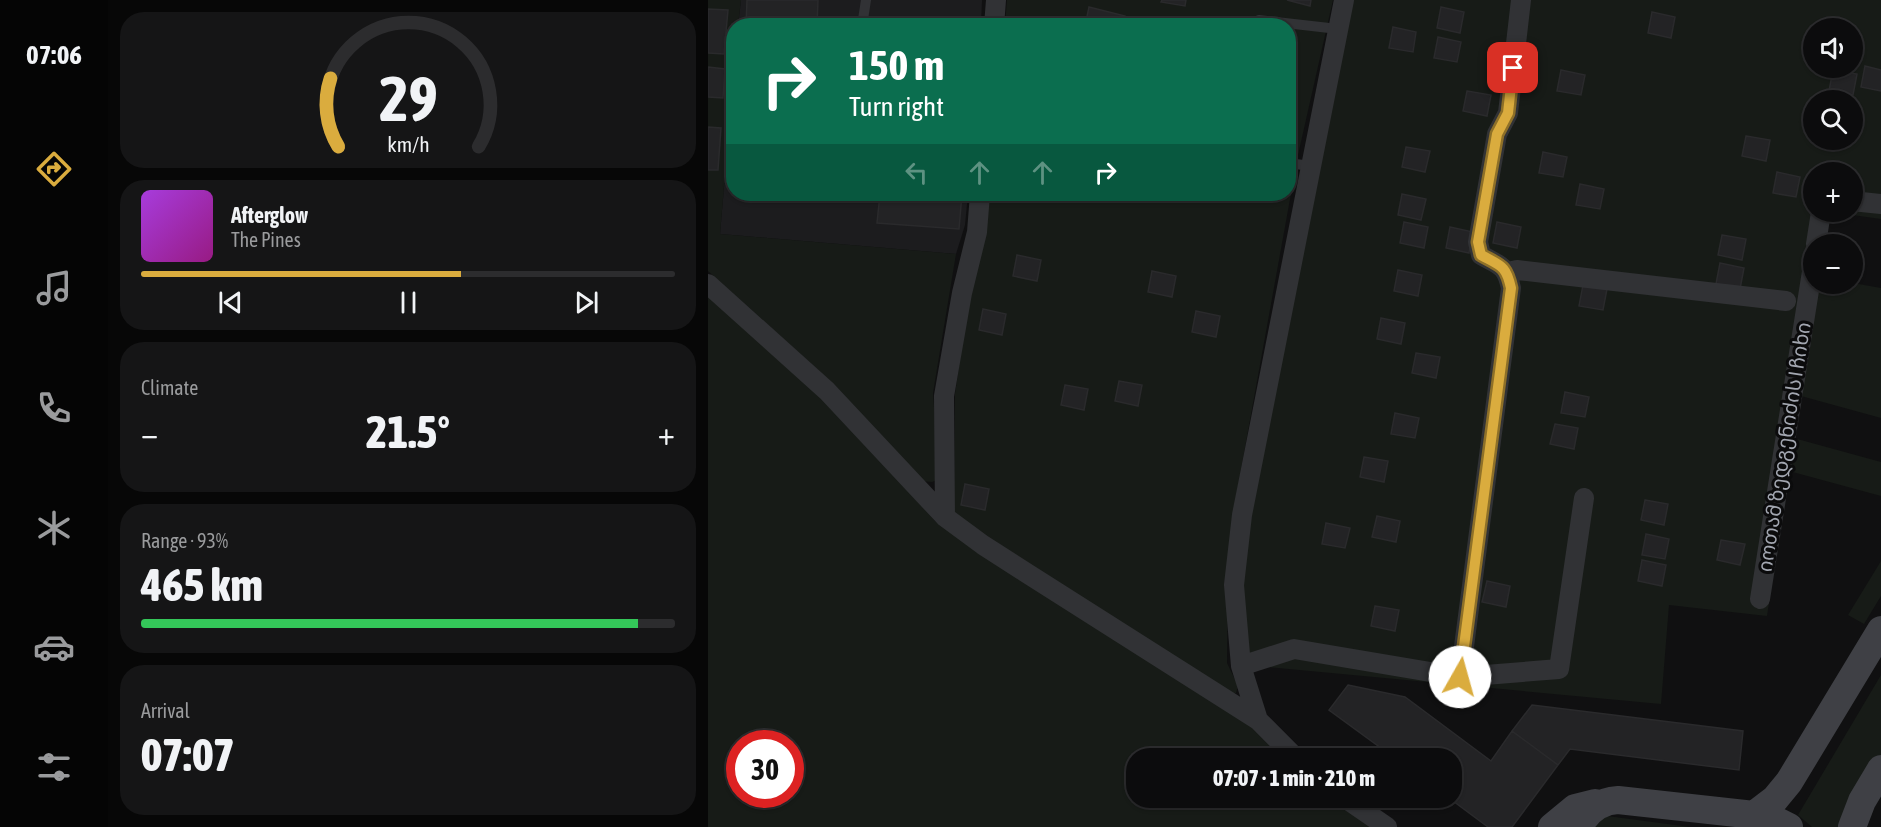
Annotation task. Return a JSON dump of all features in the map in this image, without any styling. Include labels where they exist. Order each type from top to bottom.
[{"type":"main road","points":[[1754,815],[1774,799],[1789,782],[1881,630]]},
{"type":"main road","points":[[1852,827],[1862,801],[1881,769]]},
{"type":"main road","points":[[1579,827],[1592,809],[1606,800]]},
{"type":"main road","points":[[1552,827],[1575,808],[1606,800],[1754,815],[1775,820],[1789,827]]},
{"type":"street","points":[[995,18],[996,0]]},
{"type":"street","points":[[1258,720],[1241,666],[1234,585],[1242,515],[1344,0]]},
{"type":"street","points":[[1460,677],[1511,288],[1508,272],[1481,255],[1478,242],[1497,134],[1508,113],[1521,0]]},
{"type":"street","points":[[945,517],[944,396],[962,293],[977,232],[979,201]]},
{"type":"street","points":[[1863,202],[1881,204]]},
{"type":"street","points":[[1508,272],[1517,270],[1786,301]]},
{"type":"street","points":[[708,284],[827,391],[945,517],[1017,567],[1258,720],[1286,748]]},
{"type":"street","name":"იოთამ ზედგენიძის I ჩიხი","points":[[1760,599],[1808,294]]},
{"type":"street","points":[[1241,666],[1294,649],[1460,677],[1559,669],[1584,498]]},
{"type":"street","points":[[1359,808],[1387,827]]},
{"type":"lane","points":[[863,18],[866,0]]},
{"type":"lane","points":[[1296,24],[1338,29]]},
{"type":"lane","points":[[1296,164],[1311,166]]},
{"type":"shaded area","points":[[708,0],[741,0],[739,18],[726,18],[726,163],[720,234],[956,254],[933,393],[939,479],[932,482],[921,481],[816,368],[708,271]]},
{"type":"shaded area","points":[[741,0],[982,0],[981,18],[739,18]]},
{"type":"shaded area","points":[[1007,0],[1333,0],[1296,166],[1296,18],[1006,18]]},
{"type":"shaded area","points":[[1351,0],[1881,0],[1881,219],[1863,216],[1863,162],[1803,162],[1803,222],[1814,222],[1814,234],[1803,234],[1803,294],[1863,294],[1863,285],[1881,288],[1881,418],[1801,396],[1790,437],[1881,462],[1881,496],[1789,471],[1767,616],[1669,605],[1661,704],[1246,665],[1242,587],[1249,525]]},
{"type":"shaded area","points":[[726,163],[726,201],[967,201],[965,225],[956,254],[720,234]]},
{"type":"shaded area","points":[[988,201],[1290,201],[1236,497],[1228,566],[1227,663],[1238,686],[1236,693],[1226,694],[954,514],[955,394],[968,304]]},
{"type":"shaded area","points":[[708,292],[827,401],[935,521],[1240,715],[1274,748],[1126,748],[1126,808],[1349,808],[1375,827],[708,827]]},
{"type":"shaded area","points":[[1881,561],[1881,596],[1864,624],[1848,615]]},
{"type":"shaded area","points":[[1881,675],[1881,761],[1843,827],[1812,827],[1798,815]]},
{"type":"shaded area","points":[[1607,816],[1690,827],[1592,827]]},
{"type":"building","points":[[747,0],[818,0],[817,18],[746,18]]},
{"type":"building","points":[[1162,0],[1186,0],[1185,6],[1161,2]]},
{"type":"building","points":[[1287,0],[1311,0],[1310,6]]},
{"type":"building","points":[[1089,7],[1125,16],[1124,18],[1087,18]]},
{"type":"building","points":[[1441,7],[1464,12],[1460,33],[1437,28]]},
{"type":"building","points":[[708,9],[728,10],[724,54],[708,53]]},
{"type":"building","points":[[1652,12],[1675,17],[1671,38],[1648,33]]},
{"type":"building","points":[[1393,27],[1416,32],[1413,52],[1389,48]]},
{"type":"building","points":[[1438,37],[1461,42],[1457,62],[1434,58]]},
{"type":"building","points":[[1865,66],[1881,70],[1881,91],[1861,87]]},
{"type":"building","points":[[708,67],[725,69],[723,98],[708,97]]},
{"type":"building","points":[[1561,70],[1585,75],[1581,95],[1557,91]]},
{"type":"building","points":[[1831,78],[1856,78],[1854,90],[1829,90]]},
{"type":"building","points":[[1467,91],[1491,95],[1487,116],[1463,111]]},
{"type":"building","points":[[708,127],[721,128],[718,170],[708,170]]},
{"type":"building","points":[[1746,136],[1770,140],[1766,161],[1742,156]]},
{"type":"building","points":[[1406,147],[1430,151],[1425,172],[1402,167]]},
{"type":"building","points":[[1543,152],[1567,157],[1563,177],[1539,173]]},
{"type":"building","points":[[1777,172],[1800,177],[1796,197],[1773,193]]},
{"type":"building","points":[[1580,184],[1604,189],[1600,209],[1576,205]]},
{"type":"building","points":[[1402,194],[1426,199],[1421,220],[1398,215]]},
{"type":"building","points":[[879,201],[961,201],[959,229],[877,223]]},
{"type":"building","points":[[1404,222],[1428,227],[1424,248],[1400,243]]},
{"type":"building","points":[[1497,222],[1521,227],[1517,248],[1493,243]]},
{"type":"building","points":[[1450,227],[1473,232],[1469,253],[1446,248]]},
{"type":"building","points":[[1722,235],[1746,239],[1742,260],[1718,255]]},
{"type":"building","points":[[1017,255],[1041,260],[1037,281],[1013,276]]},
{"type":"building","points":[[1720,263],[1744,268],[1740,289],[1716,284]]},
{"type":"building","points":[[1398,270],[1422,275],[1418,296],[1394,291]]},
{"type":"building","points":[[1152,271],[1176,276],[1172,297],[1148,292]]},
{"type":"building","points":[[1583,285],[1607,289],[1603,310],[1579,306]]},
{"type":"building","points":[[983,309],[1006,314],[1002,335],[979,330]]},
{"type":"building","points":[[1196,311],[1220,316],[1216,337],[1192,332]]},
{"type":"building","points":[[1381,318],[1405,323],[1401,344],[1377,339]]},
{"type":"building","points":[[1416,353],[1440,357],[1436,378],[1412,373]]},
{"type":"building","points":[[1119,381],[1142,385],[1138,406],[1115,401]]},
{"type":"building","points":[[1065,385],[1088,389],[1084,410],[1061,405]]},
{"type":"building","points":[[1565,392],[1589,397],[1585,417],[1561,413]]},
{"type":"building","points":[[1395,413],[1419,418],[1415,438],[1391,434]]},
{"type":"building","points":[[1555,424],[1578,428],[1574,449],[1550,444]]},
{"type":"building","points":[[1364,457],[1388,461],[1384,482],[1360,477]]},
{"type":"building","points":[[965,484],[989,489],[985,510],[961,505]]},
{"type":"building","points":[[1645,500],[1668,504],[1664,525],[1641,520]]},
{"type":"building","points":[[1377,516],[1400,521],[1396,542],[1372,537]]},
{"type":"building","points":[[1326,523],[1350,528],[1345,548],[1322,544]]},
{"type":"building","points":[[1646,534],[1669,539],[1665,559],[1642,555]]},
{"type":"building","points":[[1721,540],[1745,544],[1740,565],[1717,560]]},
{"type":"building","points":[[1642,560],[1666,565],[1662,586],[1638,581]]},
{"type":"building","points":[[1487,581],[1510,586],[1506,607],[1482,602]]},
{"type":"building","points":[[1375,606],[1399,610],[1395,631],[1371,626]]},
{"type":"building","points":[[1348,685],[1405,697],[1491,761],[1512,731],[1558,765],[1512,827],[1488,827],[1462,808],[1462,748],[1381,748],[1329,710]]},
{"type":"building","points":[[1532,705],[1743,731],[1739,770],[1570,749],[1558,765],[1512,731]]},
{"type":"route","points":[[1460,677],[1511,288],[1508,272],[1481,255],[1478,242],[1497,134],[1508,113],[1513,68]]}]
